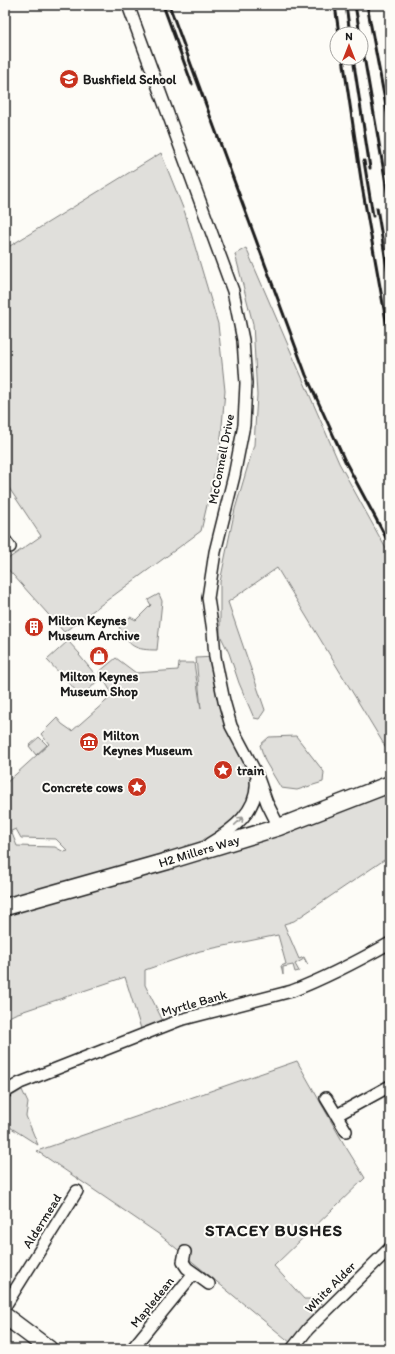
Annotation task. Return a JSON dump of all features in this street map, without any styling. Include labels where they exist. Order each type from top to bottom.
[{"type":"street","name":"McConnell Drive","points":[[128,5],[233,291],[243,340],[246,383],[244,425],[234,476],[215,552],[208,598],[215,657],[231,726],[255,771],[267,803],[279,827]]},
{"type":"street","points":[[196,852],[232,828],[250,810],[257,788],[255,771]]},
{"type":"street","name":"H2 Millers Way","points":[[5,907],[279,827],[390,784]]},
{"type":"street","name":"Myrtle Bank","points":[[5,1092],[20,1082],[180,1020],[292,991],[308,985],[353,964],[390,943]]},
{"type":"street","points":[[337,1116],[390,1086]]},
{"type":"street","points":[[326,1098],[346,1131]]},
{"type":"street","name":"Aldermead","points":[[5,1306],[77,1191]]},
{"type":"street","name":"White Alder","points":[[292,1349],[308,1330],[390,1248]]},
{"type":"street","name":"Mapledean","points":[[185,1252],[183,1262],[187,1268],[209,1284]]},
{"type":"street","name":"Mapledean","points":[[132,1349],[194,1273]]},
{"type":"street","points":[[5,1316],[50,1349]]},
{"type":"shaded area","points":[[161,153],[185,213],[218,324],[225,391],[220,449],[201,531],[64,632],[5,566],[5,561],[41,536],[5,482],[5,308],[8,306],[5,301],[5,249]]},
{"type":"shaded area","points":[[246,248],[339,463],[390,556],[390,751],[388,751],[277,568],[228,602],[265,710],[259,719],[254,718],[239,683],[229,653],[220,635],[220,582],[235,509],[254,445],[257,395],[253,324],[235,254]]},
{"type":"shaded area","points":[[159,594],[162,601],[157,650],[138,648],[126,639],[119,627],[130,617],[136,620],[151,605],[148,600]]},
{"type":"shaded area","points":[[68,641],[99,679],[82,697],[47,660]]},
{"type":"shaded area","points":[[215,657],[224,701],[255,771],[249,810],[214,841],[390,784],[390,856],[294,921],[284,924],[299,959],[304,957],[308,965],[304,959],[295,964],[299,971],[295,972],[293,965],[283,967],[283,975],[281,966],[286,964],[278,935],[200,951],[145,970],[145,985],[164,1023],[142,1032],[125,977],[15,1014],[5,1019],[5,784],[49,744],[41,734],[57,718],[62,724],[72,731],[113,695],[99,672],[116,658],[136,673],[178,670],[179,663],[194,663],[201,709],[196,658]],"holes":[[[16,829],[21,838],[56,839],[68,851],[64,852],[55,847],[17,846],[11,831]]]},
{"type":"shaded area","points":[[296,736],[324,772],[323,782],[297,790],[281,788],[265,761],[260,745],[269,737]]},
{"type":"shaded area","points":[[39,737],[47,745],[36,755],[29,746]]},
{"type":"shaded area","points":[[297,1061],[365,1178],[274,1266],[304,1299],[315,1299],[324,1305],[291,1343],[160,1235],[37,1151]]},
{"type":"shaded area","points":[[22,1090],[28,1103],[26,1116],[38,1145],[5,1124],[5,1100]]},
{"type":"railway","points":[[163,5],[192,84]]},
{"type":"railway","points":[[169,5],[306,375],[345,461],[390,545]]},
{"type":"railway","points":[[335,5],[338,26]]},
{"type":"railway","points":[[346,5],[349,26]]},
{"type":"railway","points":[[355,5],[359,26]]},
{"type":"railway","points":[[367,5],[390,127]]},
{"type":"railway","points":[[344,66],[362,186],[390,343]]},
{"type":"railway","points":[[354,66],[370,168]]},
{"type":"railway","points":[[366,66],[390,207]]},
{"type":"railway","points":[[364,161],[373,216]]},
{"type":"railway","points":[[377,208],[390,285]]},
{"type":"place","name":"Bushfield School","points":[[69,79]]},
{"type":"place","name":"Milton Keynes Museum Archive","points":[[34,627]]},
{"type":"place","name":"Milton Keynes Museum Shop","points":[[99,656]]},
{"type":"place","name":"Milton Keynes Museum","points":[[89,742]]},
{"type":"place","name":"train","points":[[223,770]]},
{"type":"place","name":"Concrete cows","points":[[137,787]]},
{"type":"district","name":"STACEY BUSHES","points":[[274,1230]]}]
